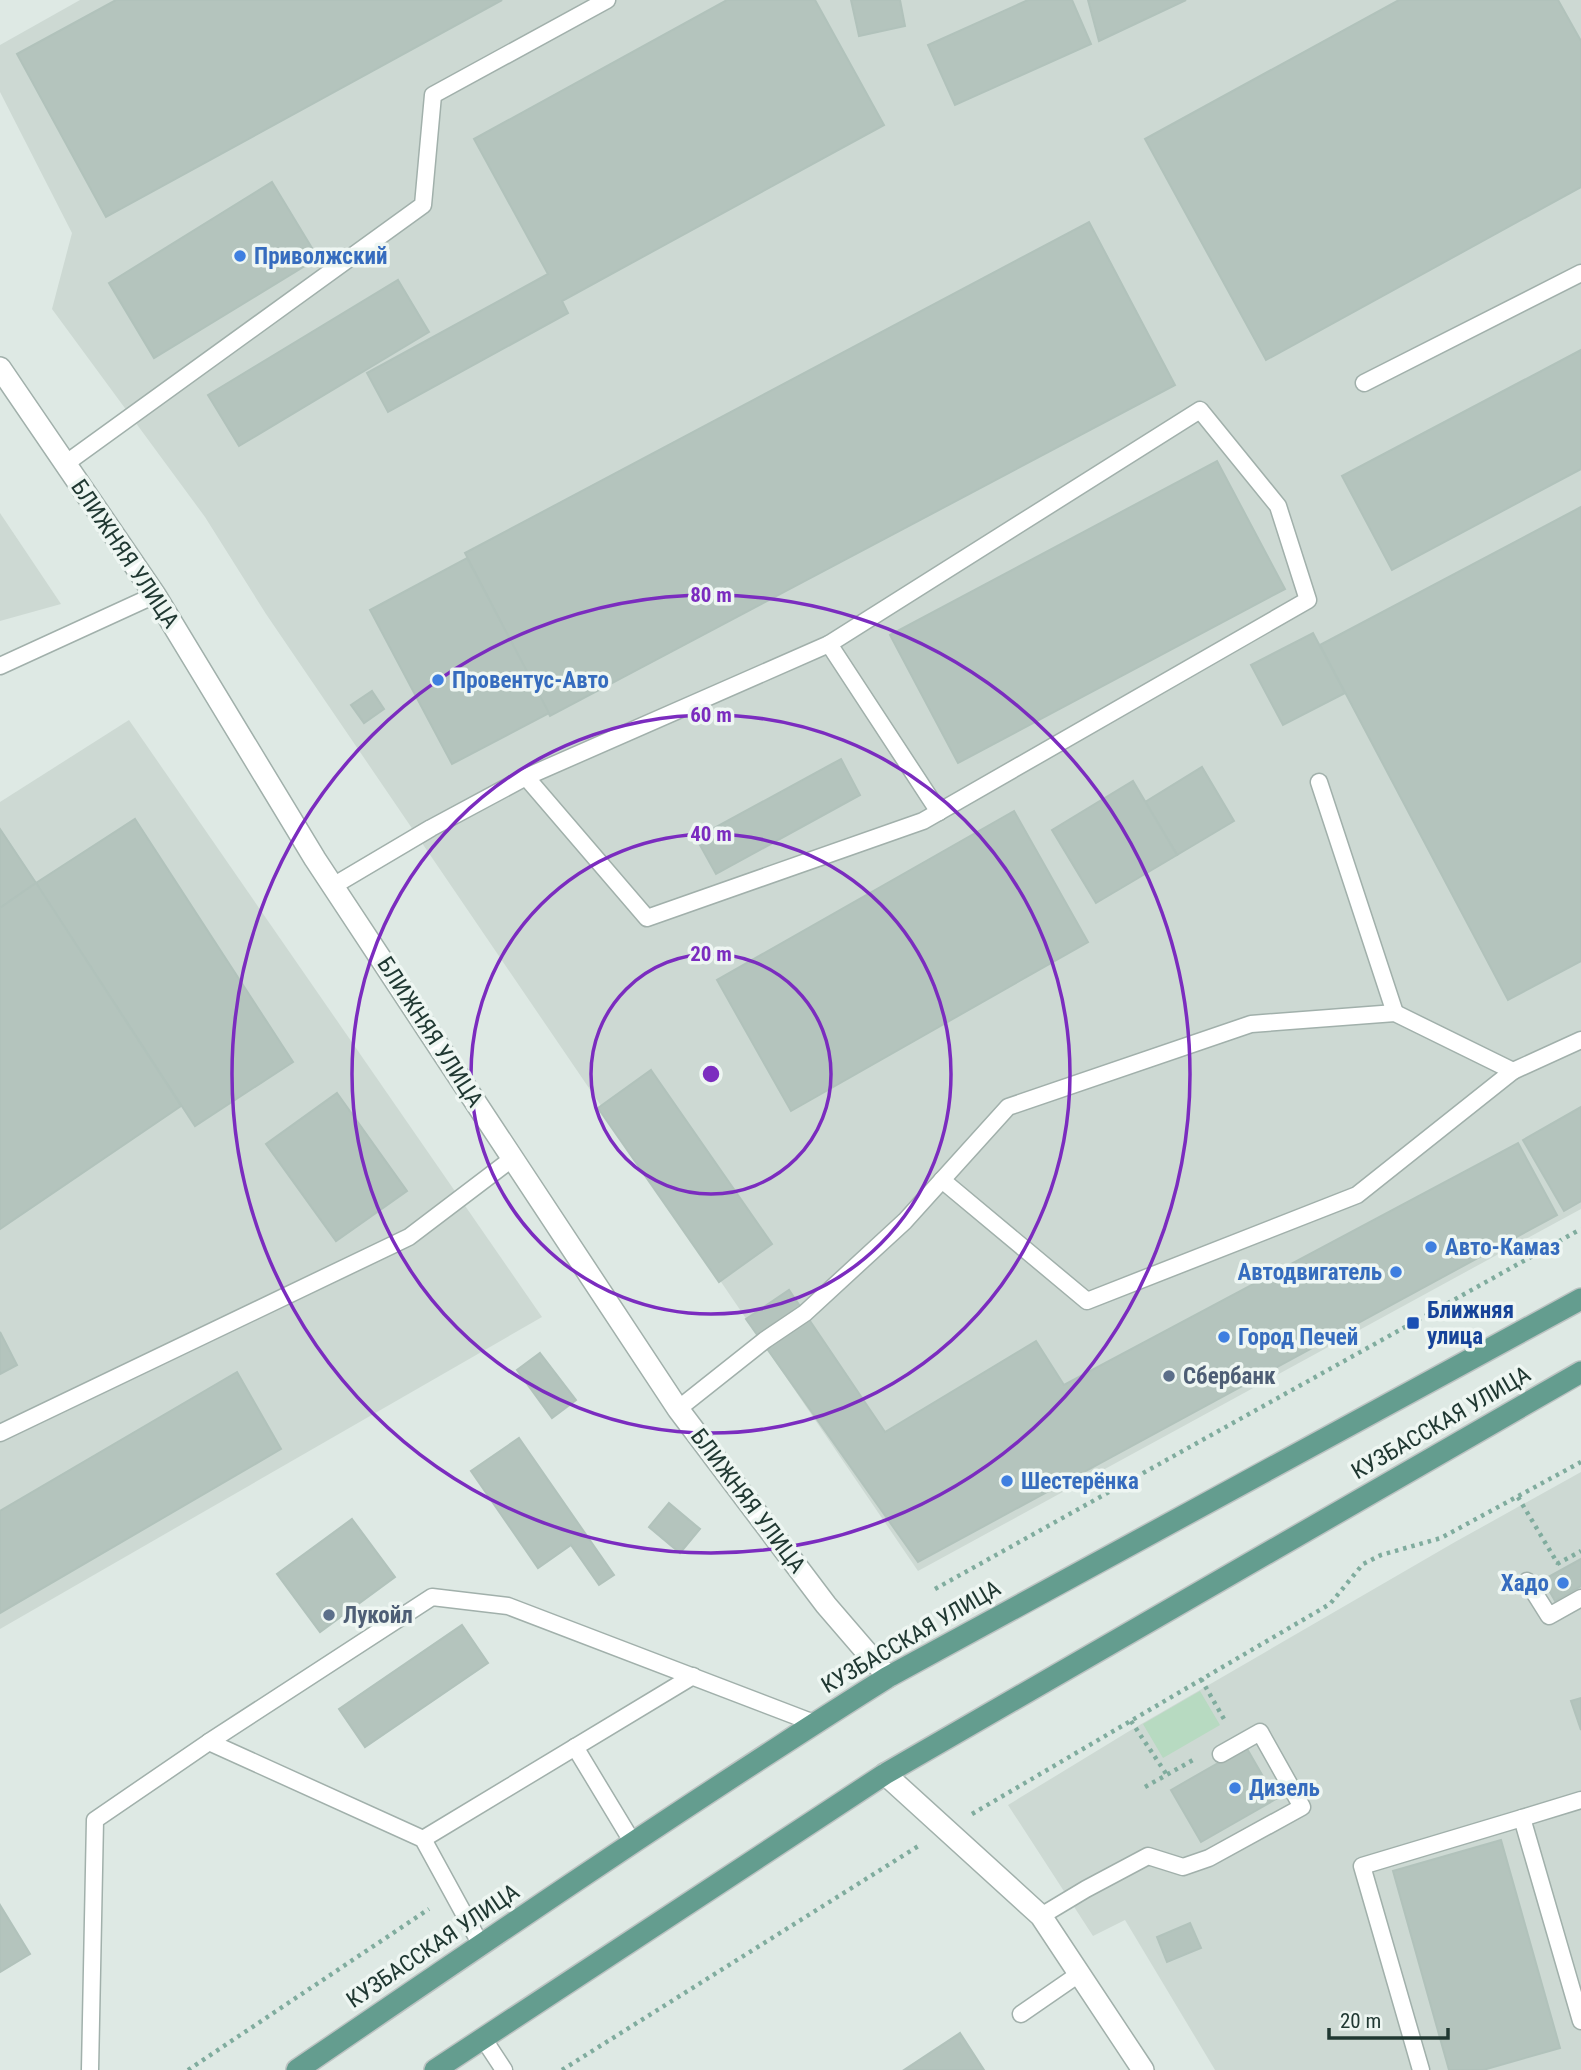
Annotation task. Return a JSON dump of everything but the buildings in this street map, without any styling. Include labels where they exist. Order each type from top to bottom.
[{"type":"main road","name":"КУЗБАССКАЯ УЛИЦА","points":[[297,2070],[633,1843],[888,1677],[1581,1299]]},
{"type":"main road","name":"КУЗБАССКАЯ УЛИЦА","points":[[435,2070],[885,1774],[1581,1372]]},
{"type":"street","name":"БЛИЖНЯЯ УЛИЦА","points":[[0,368],[155,595],[333,886],[678,1409],[826,1605],[888,1677]]},
{"type":"street","points":[[885,1774],[1041,1916],[1143,2070]]},
{"type":"lane","points":[[65,464],[423,205],[433,95],[607,0]]},
{"type":"lane","points":[[1364,383],[1581,273]]},
{"type":"lane","points":[[333,886],[431,828],[526,777],[829,644],[1200,410],[1278,506],[1307,600],[923,821],[647,918],[526,777]]},
{"type":"lane","points":[[0,666],[155,595]]},
{"type":"lane","points":[[829,644],[939,812]]},
{"type":"lane","points":[[1319,782],[1395,1013]]},
{"type":"lane","points":[[678,1409],[765,1340],[805,1313],[905,1221],[1008,1107],[1251,1024],[1395,1013],[1513,1071]]},
{"type":"lane","points":[[942,1180],[1087,1301],[1357,1195],[1513,1071],[1581,1040]]},
{"type":"lane","points":[[0,1433],[409,1237],[513,1158]]},
{"type":"lane","points":[[1527,1581],[1549,1616],[1581,1598]]},
{"type":"lane","points":[[90,2070],[94,1820],[432,1597],[508,1606],[814,1723]]},
{"type":"lane","points":[[423,1839],[693,1676]]},
{"type":"lane","points":[[1041,1916],[1148,1856],[1183,1867],[1196,1863],[1302,1807],[1260,1732],[1237,1740],[1221,1754]]},
{"type":"lane","points":[[209,1742],[423,1839],[481,1945]]},
{"type":"lane","points":[[575,1747],[633,1843]]},
{"type":"lane","points":[[1421,2070],[1362,1866],[1581,1800]]},
{"type":"lane","points":[[1522,1818],[1581,2021]]},
{"type":"lane","points":[[1021,2014],[1079,1974]]},
{"type":"lane","points":[[483,2038],[504,2070]]},
{"type":"path","points":[[935,1589],[1581,1229]]},
{"type":"path","points":[[562,2070],[946,1829],[1330,1604],[1363,1564],[1381,1555],[1441,1538],[1581,1462]]},
{"type":"path","points":[[1518,1497],[1558,1564]]},
{"type":"path","points":[[1145,1787],[1237,1740],[1201,1679]]},
{"type":"path","points":[[1131,1721],[1167,1775]]},
{"type":"path","points":[[188,2070],[453,1894]]},
{"type":"shaded area","points":[[80,0],[1581,0],[1581,1209],[918,1571],[266,614],[205,517],[52,309],[72,233],[0,92],[0,45]]},
{"type":"shaded area","points":[[0,513],[61,604],[0,621]]},
{"type":"shaded area","points":[[129,720],[542,1317],[0,1629],[0,802]]},
{"type":"shaded area","points":[[1581,1472],[1581,2070],[1215,2070],[1125,1920],[1093,1936],[1008,1805],[1131,1730]]},
{"type":"green space","points":[[1200,1691],[1220,1725],[1163,1758],[1143,1724]]},
{"type":"place","name":"Приволжский","points":[[240,256]]},
{"type":"place","name":"Провентус-Авто","points":[[438,680]]},
{"type":"place","name":"Авто-Камаз","points":[[1431,1247]]},
{"type":"place","name":"Автодвигатель","points":[[1396,1272]]},
{"type":"place","name":"Ближняя улица","points":[[1413,1323]]},
{"type":"place","name":"Город Печей","points":[[1224,1337]]},
{"type":"place","name":"Сбербанк","points":[[1169,1376]]},
{"type":"place","name":"Шестерёнка","points":[[1007,1481]]},
{"type":"place","name":"Хадо","points":[[1563,1583]]},
{"type":"place","name":"Лукойл","points":[[329,1615]]},
{"type":"place","name":"Дизель","points":[[1235,1788]]}]
